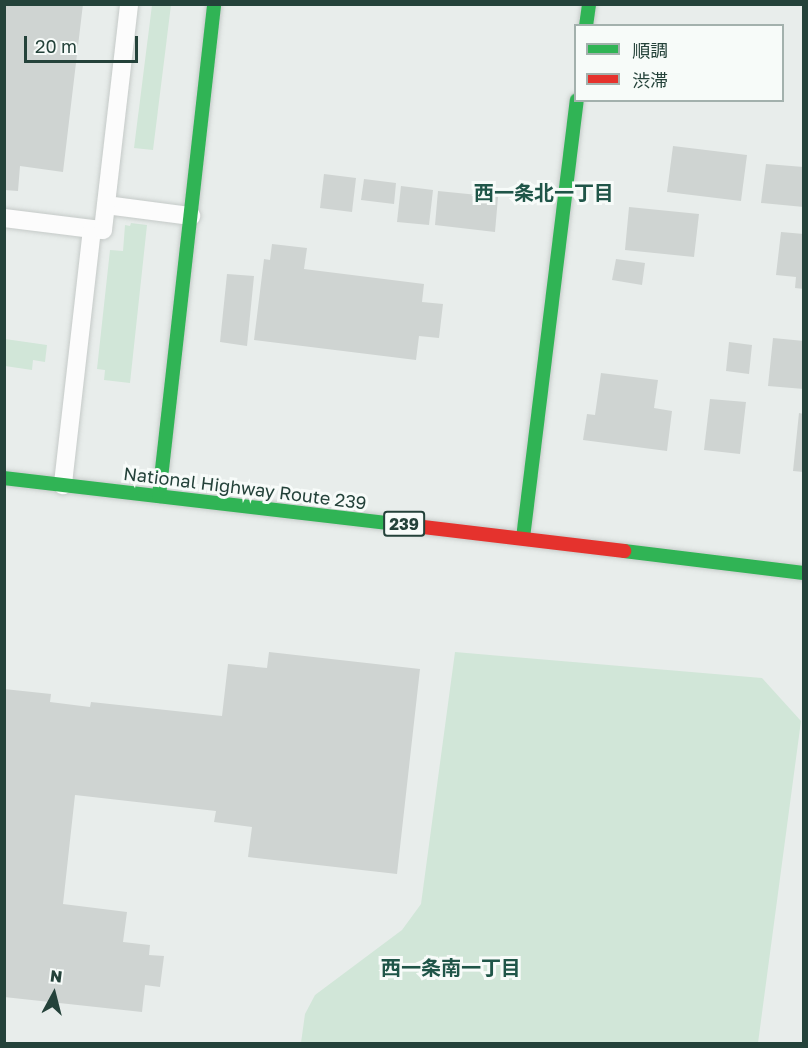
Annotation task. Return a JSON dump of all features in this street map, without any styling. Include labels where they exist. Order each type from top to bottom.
[{"type":"main road","points":[[159,496],[214,4]]},
{"type":"main road","points":[[586,24],[589,4]]},
{"type":"main road","points":[[523,538],[577,102]]},
{"type":"main road","name":"National Highway Route 239","points":[[4,478],[804,573]]},
{"type":"lane","points":[[4,218],[103,230],[129,4]]},
{"type":"lane","points":[[106,205],[191,216]]},
{"type":"lane","points":[[63,485],[92,229]]},
{"type":"green space","points":[[152,5],[171,5],[153,150],[134,148]]},
{"type":"green space","points":[[131,223],[147,225],[130,383],[104,380],[105,370],[97,369],[110,250],[123,251],[125,225],[130,226]]},
{"type":"green space","points":[[5,339],[47,345],[45,362],[33,360],[32,370],[5,366]]},
{"type":"green space","points":[[455,652],[762,678],[801,721],[758,1043],[301,1043],[305,1014],[315,995],[402,930],[421,904]]},
{"type":"building","points":[[4,4],[83,4],[63,172],[20,166],[18,191],[4,190]]},
{"type":"building","points":[[673,146],[747,155],[741,201],[667,192]]},
{"type":"building","points":[[766,164],[804,167],[804,207],[761,203]]},
{"type":"building","points":[[324,174],[356,178],[352,212],[320,208]]},
{"type":"building","points":[[364,179],[396,183],[394,204],[361,200]]},
{"type":"building","points":[[401,186],[433,190],[429,225],[397,222]]},
{"type":"building","points":[[438,191],[498,197],[495,232],[435,225]]},
{"type":"building","points":[[629,207],[699,214],[694,257],[625,250]]},
{"type":"building","points":[[781,232],[804,234],[804,289],[795,288],[796,277],[776,275]]},
{"type":"building","points":[[272,244],[307,248],[304,269],[424,284],[422,302],[443,304],[439,338],[419,336],[416,360],[254,340],[264,259],[270,260]]},
{"type":"building","points":[[616,259],[645,263],[642,285],[612,280]]},
{"type":"building","points":[[227,274],[254,276],[247,346],[220,342]]},
{"type":"building","points":[[773,338],[804,341],[804,389],[768,386]]},
{"type":"building","points":[[729,342],[752,345],[749,374],[726,371]]},
{"type":"building","points":[[601,373],[658,380],[654,408],[672,411],[667,451],[583,440],[587,414],[595,415]]},
{"type":"building","points":[[710,399],[746,402],[740,454],[704,450]]},
{"type":"building","points":[[799,413],[804,414],[804,472],[793,471]]},
{"type":"building","points":[[269,652],[420,669],[397,874],[248,857],[252,827],[214,822],[216,811],[75,795],[63,904],[127,912],[123,942],[150,945],[149,955],[164,956],[160,987],[145,985],[142,1012],[4,997],[4,689],[51,694],[50,702],[90,707],[91,702],[222,716],[228,664],[267,668]]},
{"type":"traffic: fast","points":[[159,496],[214,4]]},
{"type":"traffic: fast","points":[[586,24],[589,4]]},
{"type":"traffic: fast","points":[[523,538],[577,102]]},
{"type":"traffic: fast","points":[[4,478],[398,524]]},
{"type":"traffic: fast","points":[[624,551],[804,573]]},
{"type":"traffic: jam","points":[[398,524],[624,551]]},
{"type":"district","name":"西一条北一丁目","points":[[544,192]]},
{"type":"district","name":"西一条南一丁目","points":[[451,967]]}]
